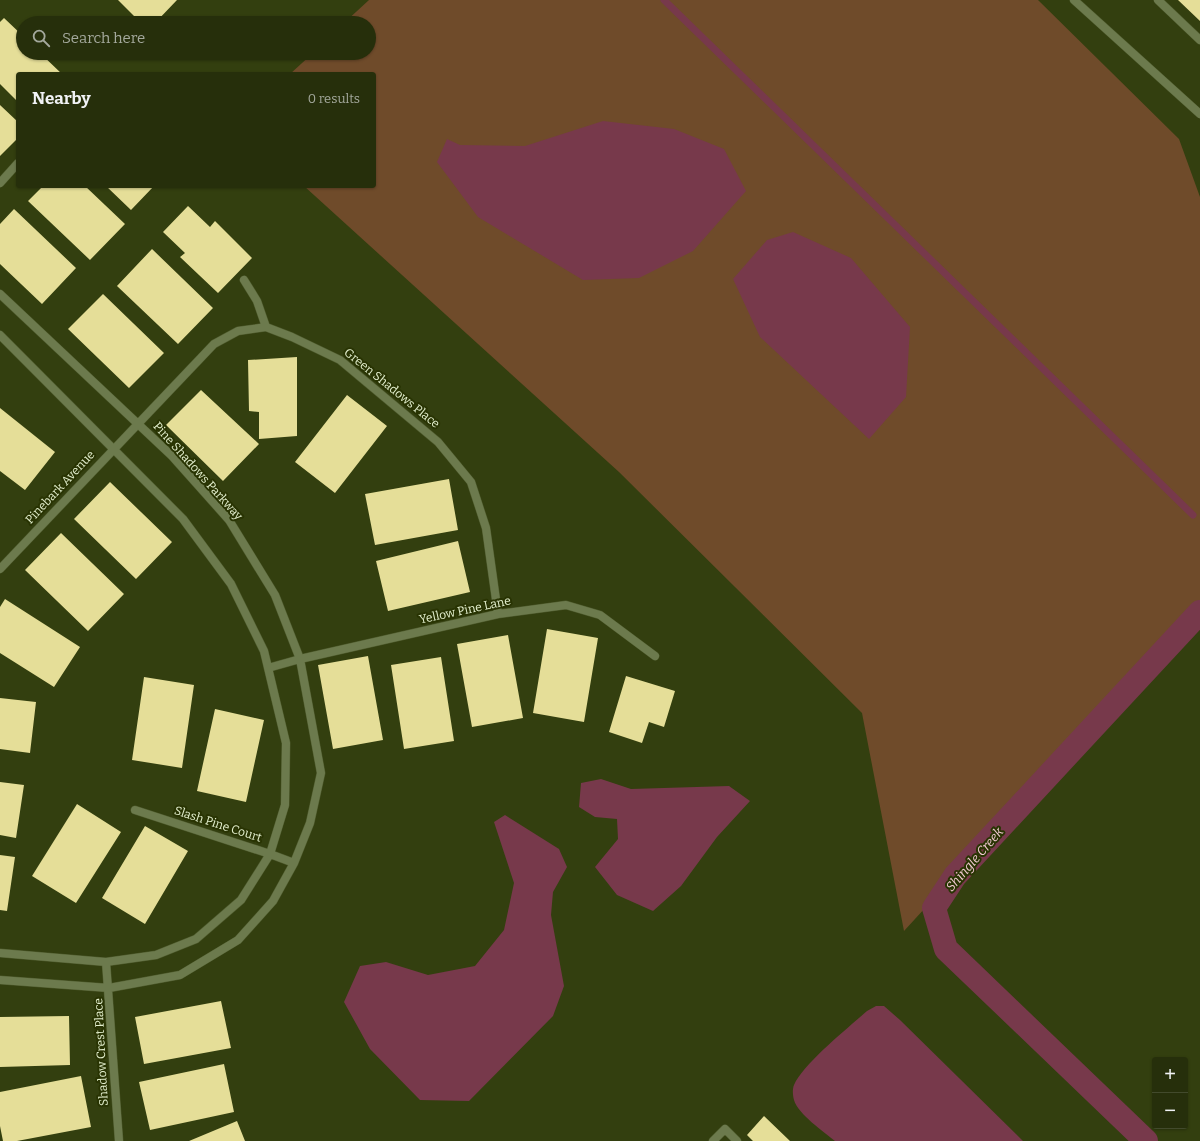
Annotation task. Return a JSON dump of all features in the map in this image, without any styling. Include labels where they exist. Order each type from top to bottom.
[{"type":"lane","points":[[1074,0],[1200,114]]},
{"type":"lane","points":[[1158,0],[1200,40]]},
{"type":"lane","points":[[0,183],[16,165]]},
{"type":"lane","points":[[244,280],[257,301],[266,327]]},
{"type":"lane","name":"Pine Shadows Parkway","points":[[0,294],[172,456],[229,520],[275,595],[300,659],[320,773],[310,823],[294,863],[273,901],[238,940],[180,975],[109,988],[0,980]]},
{"type":"lane","name":"Green Shadows Place","points":[[137,423],[214,344],[238,331],[266,327],[292,336],[340,360],[438,442],[471,482],[486,528],[498,614]]},
{"type":"lane","points":[[0,335],[112,449],[183,518],[231,584],[264,651],[286,743],[285,805],[270,854],[241,900],[196,939],[156,956],[106,962],[0,953]]},
{"type":"lane","name":"Pinebark Avenue","points":[[0,569],[137,423]]},
{"type":"lane","name":"Yellow Pine Lane","points":[[268,668],[300,659],[498,614],[566,605],[600,614],[655,656]]},
{"type":"lane","name":"Slash Pine Court","points":[[135,810],[294,863]]},
{"type":"lane","name":"Shadow Crest Place","points":[[106,962],[119,1141]]},
{"type":"lane","points":[[713,1141],[725,1129],[737,1141]]},
{"type":"shaded area","points":[[369,0],[1038,0],[1179,139],[1200,197],[1200,608],[904,931],[862,713],[619,472],[306,188],[376,188],[376,72],[292,72],[305,60],[376,60],[376,16],[352,16]]},
{"type":"shaded area","points":[[603,121],[674,129],[724,149],[746,191],[693,251],[639,278],[583,280],[478,217],[437,162],[447,139],[460,145],[525,146]]},
{"type":"shaded area","points":[[793,232],[851,258],[910,327],[906,397],[869,439],[760,337],[733,279],[767,240]]},
{"type":"shaded area","points":[[601,779],[631,789],[729,786],[750,801],[717,837],[681,886],[653,911],[617,895],[595,867],[618,839],[617,819],[595,817],[579,807],[581,783]]},
{"type":"shaded area","points":[[505,815],[559,849],[567,867],[553,892],[551,915],[564,986],[553,1016],[469,1101],[420,1100],[370,1049],[344,1002],[360,966],[386,962],[428,975],[475,966],[504,930],[514,883],[494,822]]},
{"type":"shaded area","points":[[876,1006],[884,1006],[900,1020],[1023,1141],[835,1141],[812,1122],[796,1105],[793,1095],[794,1085],[799,1076],[816,1056],[867,1011]]},
{"type":"building","points":[[118,0],[177,0],[162,16],[134,16]]},
{"type":"building","points":[[1178,0],[1200,0],[1200,21]]},
{"type":"building","points":[[4,18],[16,29],[16,60],[47,60],[60,72],[16,72],[16,100],[0,84],[0,22]]},
{"type":"building","points":[[0,105],[16,120],[16,140],[0,156]]},
{"type":"building","points":[[41,188],[87,188],[125,224],[90,260],[28,201]]},
{"type":"building","points":[[108,188],[152,188],[131,210]]},
{"type":"building","points":[[188,206],[210,227],[215,221],[252,258],[218,293],[180,257],[185,253],[163,232]]},
{"type":"building","points":[[14,209],[76,268],[42,304],[0,264],[0,224]]},
{"type":"building","points":[[152,249],[213,308],[178,344],[117,286]]},
{"type":"building","points":[[103,294],[164,353],[129,388],[68,329]]},
{"type":"building","points":[[297,357],[297,436],[259,439],[259,412],[249,411],[248,360]]},
{"type":"building","points":[[201,390],[259,444],[223,481],[166,425]]},
{"type":"building","points":[[347,395],[387,426],[335,493],[295,462]]},
{"type":"building","points":[[0,408],[55,452],[25,490],[0,471]]},
{"type":"building","points":[[449,479],[458,530],[375,545],[365,494]]},
{"type":"building","points":[[110,482],[172,542],[136,579],[74,519]]},
{"type":"building","points":[[61,533],[124,594],[88,631],[25,570]]},
{"type":"building","points":[[458,541],[470,592],[388,611],[376,561]]},
{"type":"building","points":[[5,599],[80,647],[54,687],[0,653],[0,607]]},
{"type":"building","points":[[547,629],[598,638],[584,722],[533,713]]},
{"type":"building","points":[[508,635],[523,718],[472,727],[457,644]]},
{"type":"building","points":[[368,656],[383,740],[333,749],[318,665]]},
{"type":"building","points":[[441,657],[454,741],[404,749],[391,665]]},
{"type":"building","points":[[626,676],[675,691],[664,727],[649,722],[642,743],[609,732]]},
{"type":"building","points":[[144,677],[194,685],[182,768],[132,760]]},
{"type":"building","points":[[0,698],[36,702],[30,753],[0,749]]},
{"type":"building","points":[[215,709],[264,720],[246,802],[197,791]]},
{"type":"building","points":[[0,782],[24,785],[16,838],[0,835]]},
{"type":"building","points":[[77,804],[121,832],[76,903],[32,876]]},
{"type":"building","points":[[145,826],[188,851],[145,924],[102,898]]},
{"type":"building","points":[[0,855],[15,857],[7,911],[0,910]]},
{"type":"building","points":[[221,1001],[231,1048],[144,1064],[135,1017]]},
{"type":"building","points":[[69,1016],[70,1065],[0,1067],[0,1017]]},
{"type":"building","points":[[224,1064],[234,1112],[150,1130],[139,1082]]},
{"type":"building","points":[[81,1076],[91,1127],[17,1141],[3,1141],[0,1126],[0,1092]]},
{"type":"building","points":[[764,1116],[790,1141],[753,1141],[747,1135]]},
{"type":"building","points":[[237,1121],[245,1141],[189,1141]]},
{"type":"waterway","points":[[664,0],[1193,515]]},
{"type":"waterway","name":"Shingle Creek","points":[[1146,1141],[946,949],[934,908],[955,876],[1200,612]]}]
